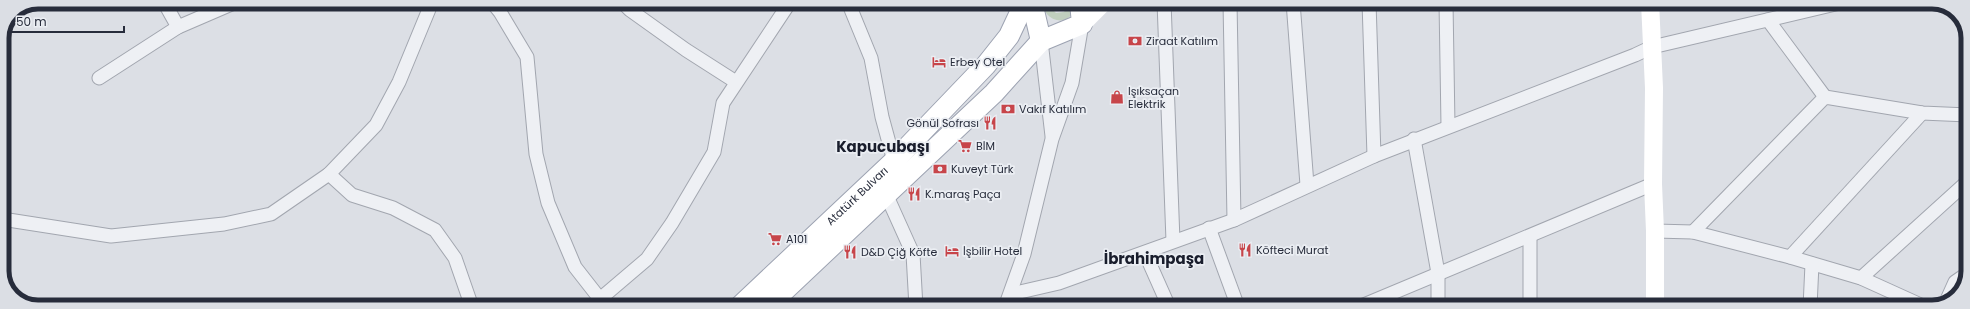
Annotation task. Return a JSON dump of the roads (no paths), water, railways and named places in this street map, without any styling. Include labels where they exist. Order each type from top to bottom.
[{"type":"main road","name":"Atatürk Bulvarı","points":[[746,300],[894,161],[986,65],[1009,36],[1022,9]]},
{"type":"main road","points":[[1034,9],[1041,41],[1082,24],[1081,9]]},
{"type":"main road","name":"Atatürk Bulvarı","points":[[774,300],[994,93],[1041,41]]},
{"type":"street","points":[[168,9],[178,27]]},
{"type":"street","points":[[99,78],[178,27],[220,9]]},
{"type":"street","points":[[9,220],[110,236],[224,224],[271,214],[329,174],[376,125],[399,82],[429,9]]},
{"type":"street","points":[[498,9],[528,58],[536,154],[548,203],[575,267],[600,300]]},
{"type":"street","points":[[629,9],[686,50],[736,82]]},
{"type":"street","points":[[605,300],[647,259],[672,223],[714,152],[723,103],[785,9]]},
{"type":"street","points":[[851,9],[871,58],[882,117],[894,161]]},
{"type":"street","points":[[1009,300],[1024,254],[1052,140],[1072,83],[1082,24],[1097,9]]},
{"type":"street","points":[[1164,9],[1173,241]]},
{"type":"street","points":[[1230,9],[1234,220]]},
{"type":"street","points":[[1294,9],[1307,185]]},
{"type":"street","points":[[1370,9],[1374,156]]},
{"type":"street","points":[[1446,9],[1448,126]]},
{"type":"street","points":[[1650,9],[1654,88],[1653,184],[1655,300]]},
{"type":"street","points":[[1011,294],[1059,283],[1234,220],[1307,185],[1414,139],[1634,55],[1652,46],[1814,9]]},
{"type":"street","points":[[1768,20],[1825,97],[1922,113],[1961,115]]},
{"type":"street","points":[[1041,41],[1052,140]]},
{"type":"street","points":[[1693,232],[1825,97]]},
{"type":"street","points":[[1790,257],[1922,113]]},
{"type":"street","points":[[1414,139],[1438,274],[1438,300]]},
{"type":"street","points":[[329,174],[352,194],[393,208],[436,230],[455,258],[470,300]]},
{"type":"street","points":[[1376,300],[1530,237],[1653,184]]},
{"type":"street","points":[[1861,278],[1961,187]]},
{"type":"street","points":[[886,194],[913,254],[916,300]]},
{"type":"street","points":[[1209,228],[1235,300]]},
{"type":"street","points":[[1655,231],[1693,232],[1790,257],[1861,278],[1910,300]]},
{"type":"street","points":[[1530,237],[1530,300]]},
{"type":"street","points":[[1145,253],[1165,300]]},
{"type":"street","points":[[1810,300],[1812,264]]},
{"type":"street","points":[[1950,294],[1955,282],[1959,279]]},
{"type":"place","name":"Ziraat Katılım","points":[[1135,41]]},
{"type":"place","name":"Erbey Otel","points":[[939,62]]},
{"type":"place","name":"Işıksaçan Elektrik","points":[[1117,97]]},
{"type":"place","name":"Vakıf Katılım","points":[[1008,109]]},
{"type":"place","name":"Gönül Sofrası","points":[[990,123]]},
{"type":"place","name":"BİM","points":[[965,146]]},
{"type":"place","name":"Kuveyt Türk","points":[[940,169]]},
{"type":"place","name":"K.maraş Paça","points":[[914,194]]},
{"type":"place","name":"A101","points":[[775,239]]},
{"type":"place","name":"Köfteci Murat","points":[[1245,250]]},
{"type":"place","name":"İşbilir Hotel","points":[[952,251]]},
{"type":"place","name":"D&D Çiğ Köfte","points":[[850,252]]},
{"type":"district","name":"Kapucubaşı","points":[[883,146]]},
{"type":"district","name":"İbrahimpaşa","points":[[1154,258]]}]
